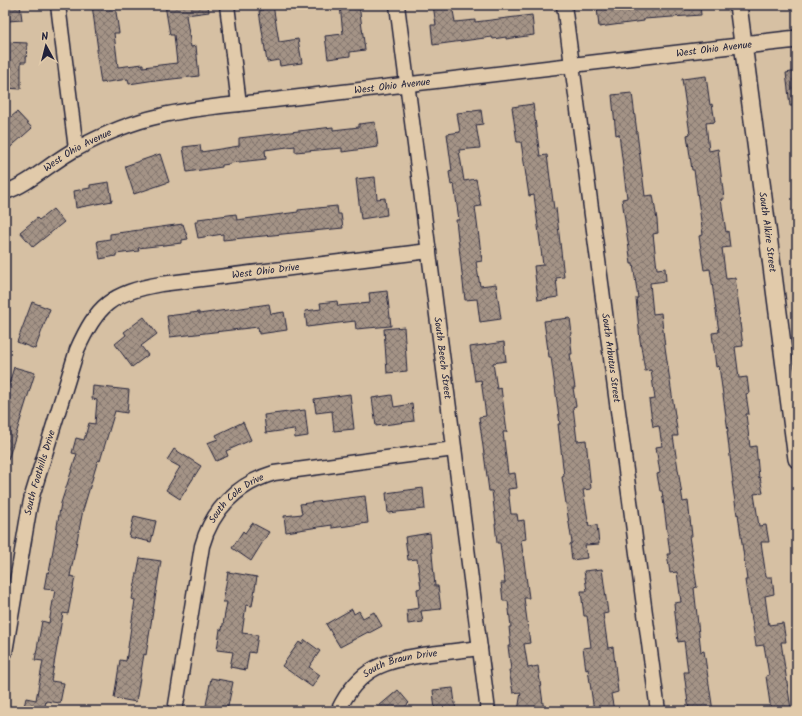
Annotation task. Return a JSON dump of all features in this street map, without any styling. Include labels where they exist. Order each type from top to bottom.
[{"type":"street","points":[[58,5],[76,149]]},
{"type":"street","points":[[227,5],[240,104]]},
{"type":"street","name":"South Beech Street","points":[[396,5],[488,711]]},
{"type":"street","name":"South Arbutus Street","points":[[564,5],[658,711]]},
{"type":"street","name":"South Alkire Street","points":[[738,5],[797,459]]},
{"type":"street","name":"West Ohio Avenue","points":[[6,193],[76,149],[120,129],[160,116],[240,104],[571,66],[797,38]]},
{"type":"street","name":"West Ohio Drive","points":[[106,304],[121,295],[134,290],[161,284],[429,251]]},
{"type":"street","name":"South Foothills Drive","points":[[5,652],[32,496],[77,350],[88,328],[106,304]]},
{"type":"street","name":"South Cole Drive","points":[[175,711],[202,546],[209,524],[225,502],[245,485],[263,476],[274,473],[454,449]]},
{"type":"street","name":"South Braun Drive","points":[[338,711],[348,694],[363,677],[372,670],[389,661],[407,657],[480,648]]},
{"type":"building","points":[[6,5],[20,5],[22,20],[8,21]]},
{"type":"building","points":[[92,5],[115,5],[119,33],[114,33],[118,67],[143,64],[143,67],[177,63],[174,35],[170,35],[165,5],[208,5],[209,12],[186,15],[191,47],[196,46],[199,76],[129,84],[128,79],[101,83]]},
{"type":"building","points":[[262,5],[273,5],[279,42],[298,39],[302,63],[280,66],[279,60],[267,62],[259,11],[263,10]]},
{"type":"building","points":[[340,5],[359,5],[365,50],[350,52],[350,56],[328,59],[325,36],[343,34]]},
{"type":"building","points":[[433,5],[452,5],[455,22],[475,20],[475,22],[532,15],[534,35],[506,39],[506,37],[493,39],[492,37],[433,45],[431,25],[436,25]]},
{"type":"building","points":[[615,5],[700,5],[701,15],[644,19],[644,21],[599,27],[597,8]]},
{"type":"building","points":[[5,42],[27,43],[26,62],[21,62],[21,89],[5,88]]},
{"type":"building","points":[[797,71],[797,106],[790,106],[786,73]]},
{"type":"building","points":[[706,76],[710,105],[712,104],[715,122],[706,123],[709,151],[718,149],[724,199],[721,199],[730,247],[722,248],[726,279],[735,278],[740,315],[743,346],[735,347],[739,378],[747,377],[749,393],[746,394],[749,414],[746,414],[750,447],[756,446],[759,478],[760,477],[763,493],[754,494],[759,526],[766,525],[769,542],[761,542],[766,577],[772,577],[774,594],[765,596],[769,625],[783,623],[786,642],[781,642],[791,709],[779,711],[771,711],[766,676],[769,675],[764,645],[756,646],[750,614],[738,514],[737,515],[732,482],[728,431],[719,366],[716,367],[712,333],[719,332],[710,269],[704,270],[699,236],[703,235],[694,170],[692,170],[687,135],[690,134],[682,79]]},
{"type":"building","points":[[632,93],[645,196],[653,195],[657,220],[658,233],[653,234],[657,269],[665,268],[666,281],[650,283],[653,314],[661,313],[678,436],[673,436],[683,502],[688,501],[692,536],[689,536],[697,587],[694,588],[701,652],[704,651],[713,711],[689,711],[684,672],[688,672],[684,641],[678,642],[674,603],[681,602],[677,572],[670,573],[667,554],[670,554],[662,491],[660,491],[657,474],[660,473],[656,447],[662,446],[659,426],[653,427],[649,400],[655,399],[651,370],[645,371],[640,340],[636,298],[638,298],[633,264],[631,264],[622,199],[627,198],[619,134],[616,135],[612,95]]},
{"type":"building","points":[[533,104],[540,156],[547,155],[554,209],[556,208],[564,277],[556,278],[558,297],[538,300],[534,266],[543,265],[534,195],[529,196],[521,142],[517,142],[512,107]]},
{"type":"building","points":[[481,110],[483,124],[476,125],[480,148],[459,150],[464,181],[476,179],[481,206],[475,207],[482,261],[476,262],[480,286],[496,284],[501,319],[480,322],[477,299],[465,300],[456,220],[459,220],[454,184],[451,185],[449,172],[452,171],[447,134],[460,132],[457,113]]},
{"type":"building","points":[[17,112],[32,128],[5,152],[5,122]]},
{"type":"building","points":[[375,122],[378,147],[342,152],[342,148],[295,152],[295,146],[265,150],[266,159],[230,163],[222,165],[222,167],[187,172],[183,147],[200,145],[201,152],[239,146],[239,138],[333,127],[333,130],[359,127],[359,124]]},
{"type":"building","points":[[160,154],[169,182],[134,194],[125,166]]},
{"type":"building","points":[[375,177],[377,199],[385,198],[387,215],[361,219],[356,179]]},
{"type":"building","points":[[109,182],[112,201],[76,208],[74,191],[90,188],[90,185]]},
{"type":"building","points":[[337,206],[338,214],[341,214],[343,228],[223,240],[223,234],[198,238],[195,222],[198,222],[198,219],[236,214],[237,220],[298,212],[298,210]]},
{"type":"building","points":[[53,209],[64,222],[33,247],[20,232],[37,218],[39,220]]},
{"type":"building","points":[[183,224],[188,239],[182,240],[182,243],[138,248],[139,251],[116,254],[116,256],[100,259],[97,241],[110,239],[110,234]]},
{"type":"building","points":[[387,291],[391,326],[356,329],[355,321],[307,327],[305,311],[321,309],[320,303],[337,301],[338,306],[370,303],[369,293]]},
{"type":"building","points":[[32,302],[50,309],[35,349],[17,342]]},
{"type":"building","points":[[269,304],[271,314],[284,312],[287,330],[259,334],[258,327],[170,337],[167,316],[199,312],[199,314]]},
{"type":"building","points":[[144,317],[157,334],[141,346],[148,355],[132,367],[115,344],[126,335],[124,332]]},
{"type":"building","points":[[570,318],[572,354],[570,354],[576,406],[573,407],[577,441],[586,440],[591,489],[583,490],[589,526],[597,525],[599,544],[585,545],[587,558],[572,560],[570,544],[572,543],[562,477],[564,476],[558,424],[560,424],[551,357],[549,357],[544,321]]},
{"type":"building","points":[[404,327],[407,371],[387,373],[384,329]]},
{"type":"building","points":[[504,342],[506,361],[493,363],[497,389],[501,388],[507,432],[503,432],[508,474],[515,473],[517,488],[508,489],[511,514],[517,514],[518,521],[524,520],[526,539],[521,540],[529,598],[524,598],[530,643],[524,644],[528,668],[538,666],[544,711],[518,711],[521,692],[513,693],[509,670],[511,670],[508,646],[511,646],[509,627],[511,627],[508,601],[503,601],[501,583],[505,583],[500,543],[497,543],[492,491],[489,491],[479,417],[486,416],[481,380],[475,381],[470,347]]},
{"type":"building","points":[[14,367],[35,373],[8,460],[5,459],[5,397]]},
{"type":"building","points":[[93,386],[129,390],[127,413],[115,411],[83,510],[70,576],[75,577],[68,614],[63,613],[51,681],[64,683],[60,703],[46,701],[44,711],[23,711],[26,698],[36,700],[43,661],[35,660],[42,621],[49,623],[55,590],[44,589],[47,572],[49,573],[61,503],[77,454],[72,453],[76,438],[84,440],[89,423],[95,424],[97,400],[92,399]]},
{"type":"building","points":[[350,394],[354,429],[334,431],[332,411],[316,413],[314,399]]},
{"type":"building","points":[[392,395],[394,407],[412,404],[414,421],[376,426],[372,398]]},
{"type":"building","points":[[305,410],[308,436],[295,438],[294,429],[266,433],[264,415]]},
{"type":"building","points":[[243,422],[251,440],[226,451],[228,456],[216,461],[207,443],[218,439],[216,435]]},
{"type":"building","points":[[174,449],[201,466],[180,499],[166,490],[180,467],[167,460]]},
{"type":"building","points":[[423,488],[425,509],[388,513],[386,493]]},
{"type":"building","points":[[365,496],[368,523],[332,528],[332,525],[286,532],[284,516],[302,514],[300,504]]},
{"type":"building","points":[[134,516],[156,521],[151,542],[129,537]]},
{"type":"building","points":[[252,523],[269,532],[251,561],[232,548],[243,531],[245,533]]},
{"type":"building","points":[[430,533],[435,586],[438,586],[441,609],[421,611],[423,622],[408,624],[407,610],[419,608],[417,589],[421,588],[417,559],[408,560],[405,537]]},
{"type":"building","points":[[140,558],[161,561],[146,655],[144,654],[136,702],[114,698],[120,660],[126,661],[135,600],[132,599]]},
{"type":"building","points":[[602,569],[608,613],[603,614],[608,648],[613,647],[618,692],[611,694],[614,711],[594,711],[588,669],[586,670],[583,648],[591,647],[587,616],[584,616],[581,591],[587,591],[584,571]]},
{"type":"building","points":[[228,572],[257,577],[252,606],[246,605],[242,633],[258,635],[255,653],[249,652],[246,670],[230,667],[233,652],[217,650],[220,629],[222,630],[227,602],[223,602]]},
{"type":"building","points":[[352,609],[354,614],[359,611],[363,618],[374,612],[382,626],[340,647],[326,624]]},
{"type":"building","points":[[305,640],[320,651],[309,667],[320,675],[312,687],[282,666],[299,642],[302,644]]},
{"type":"building","points":[[211,678],[233,682],[227,711],[205,711]]},
{"type":"building","points":[[453,688],[456,711],[435,711],[433,690]]},
{"type":"building","points":[[398,690],[409,703],[400,711],[373,711]]}]
